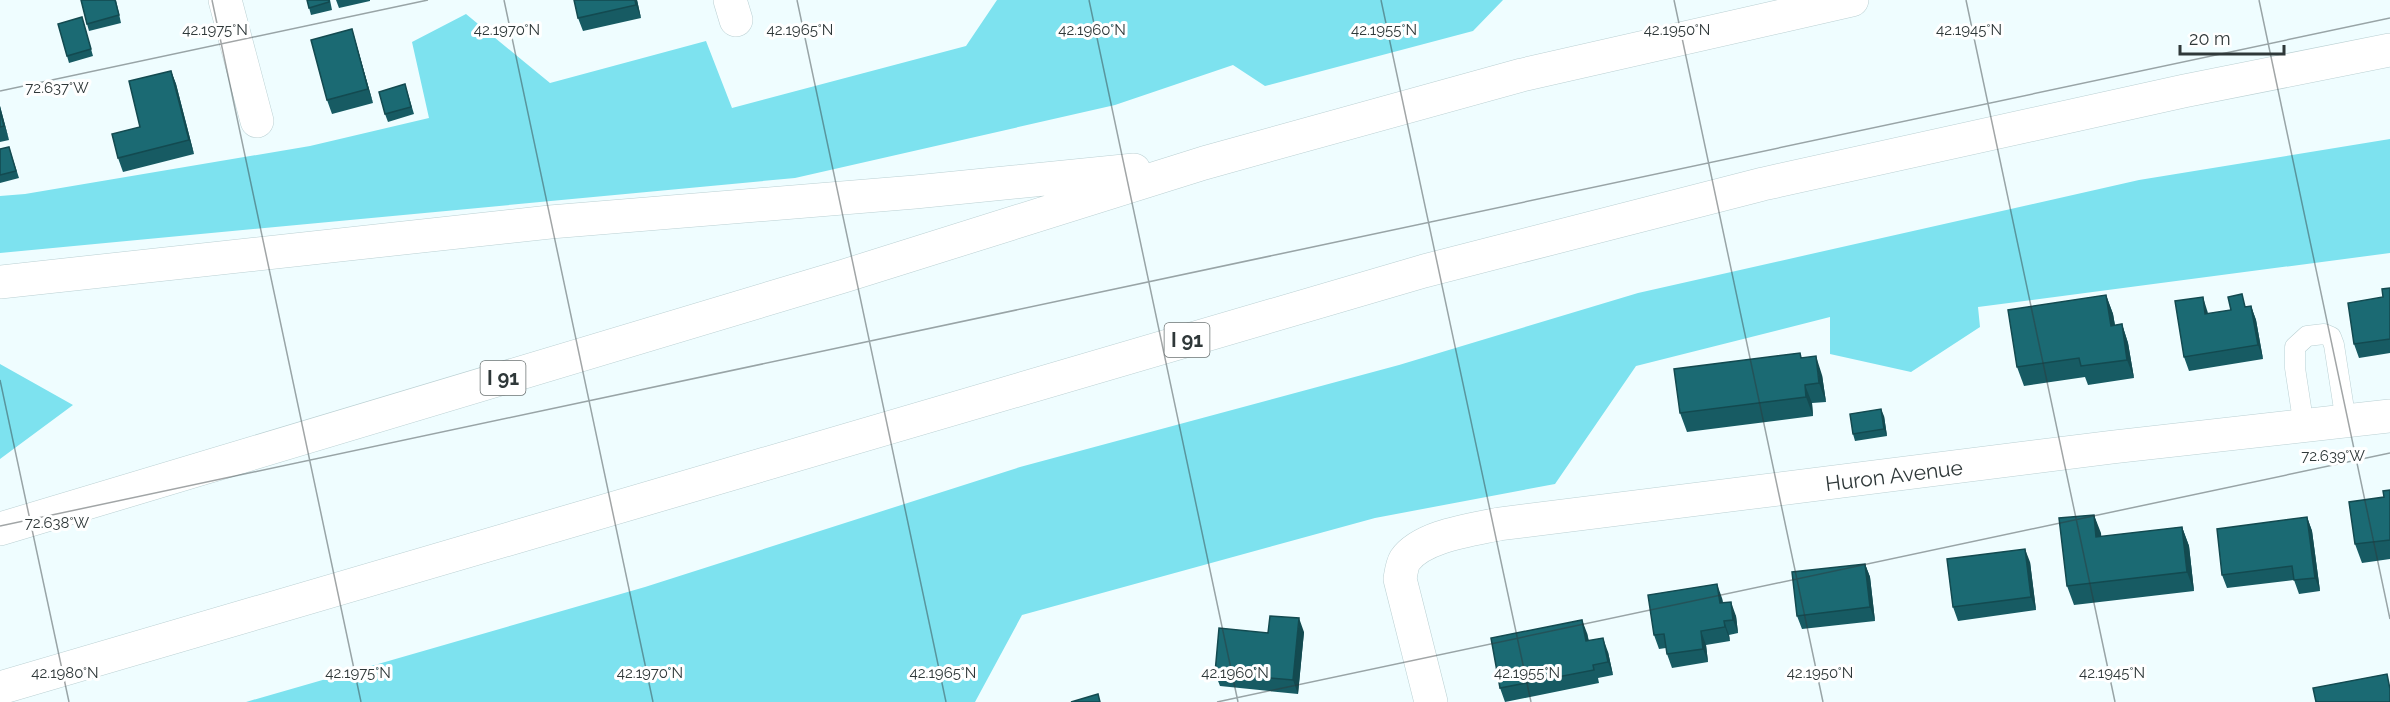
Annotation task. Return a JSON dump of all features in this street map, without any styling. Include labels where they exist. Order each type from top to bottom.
[{"type":"main road","points":[[225,0],[257,121]]},
{"type":"main road","name":"I 91","points":[[0,529],[844,276],[1204,163],[1522,75],[1852,0]]},
{"type":"main road","name":"I 91","points":[[0,688],[1435,268],[1763,184],[2184,91],[2390,50]]},
{"type":"main road","points":[[0,282],[550,222],[915,192],[1204,163]]},
{"type":"main road","name":"Huron Avenue","points":[[1431,702],[1400,579],[1406,559],[1415,551],[1441,537],[1498,524],[2113,447],[2390,416]]},
{"type":"lane","points":[[2304,427],[2295,368],[2295,347],[2301,339],[2314,334],[2331,337],[2334,345],[2346,422]]},
{"type":"shaded area","points":[[997,0],[1503,0],[1473,31],[1265,86],[1233,65],[1115,105],[795,178],[0,253],[0,196],[25,194],[310,146],[429,118],[412,42],[466,14],[550,83],[706,41],[732,108],[966,46]]},
{"type":"shaded area","points":[[2390,139],[2390,253],[1978,307],[1980,327],[1911,372],[1830,354],[1830,317],[1636,366],[1555,484],[1375,518],[1022,615],[975,702],[246,702],[645,587],[1020,467],[1399,365],[1638,293],[2139,180]]},
{"type":"shaded area","points":[[0,364],[73,405],[0,459]]},
{"type":"building","points":[[81,0],[115,0],[119,15],[87,24]]},
{"type":"building","points":[[307,0],[329,0],[329,2],[309,8]]},
{"type":"building","points":[[574,0],[635,0],[636,5],[578,18]]},
{"type":"building","points":[[82,17],[91,49],[67,56],[58,24]]},
{"type":"building","points":[[352,29],[368,89],[327,100],[311,40]]},
{"type":"building","points":[[171,71],[189,140],[118,158],[112,134],[140,127],[129,81]]},
{"type":"building","points":[[405,84],[411,107],[385,114],[379,92]]},
{"type":"building","points":[[0,111],[4,126],[0,127]]},
{"type":"building","points":[[9,147],[16,171],[0,175],[0,149]]},
{"type":"building","points":[[2390,288],[2390,339],[2354,344],[2348,303],[2383,297],[2382,289]]},
{"type":"building","points":[[2242,294],[2245,307],[2251,306],[2258,345],[2184,357],[2175,301],[2203,297],[2205,314],[2231,310],[2228,297]]},
{"type":"building","points":[[2106,295],[2111,326],[2122,324],[2127,360],[2081,366],[2079,358],[2017,367],[2008,310]]},
{"type":"building","points":[[1800,353],[1801,358],[1816,356],[1819,383],[1805,385],[1806,397],[1680,413],[1674,369]]},
{"type":"building","points":[[1881,409],[1884,429],[1853,434],[1850,414]]},
{"type":"building","points":[[2390,490],[2390,540],[2355,544],[2349,502],[2384,497],[2383,491]]},
{"type":"building","points":[[2094,515],[2096,537],[2182,527],[2187,572],[2067,586],[2059,518]]},
{"type":"building","points":[[2307,517],[2315,578],[2294,580],[2292,566],[2222,575],[2217,529]]},
{"type":"building","points":[[2025,549],[2031,597],[1953,607],[1947,559]]},
{"type":"building","points":[[1865,564],[1870,607],[1797,616],[1792,572]]},
{"type":"building","points":[[1717,584],[1720,603],[1731,602],[1733,620],[1724,621],[1725,627],[1701,631],[1703,649],[1667,654],[1664,634],[1654,635],[1648,595]]},
{"type":"building","points":[[1270,616],[1299,618],[1293,680],[1215,673],[1219,628],[1268,633]]},
{"type":"building","points":[[1582,620],[1586,641],[1603,638],[1608,662],[1593,665],[1594,670],[1500,688],[1491,638]]},
{"type":"building","points":[[2387,674],[2390,702],[2316,702],[2313,688]]},
{"type":"building","points":[[1098,694],[1100,702],[1071,702]]}]
